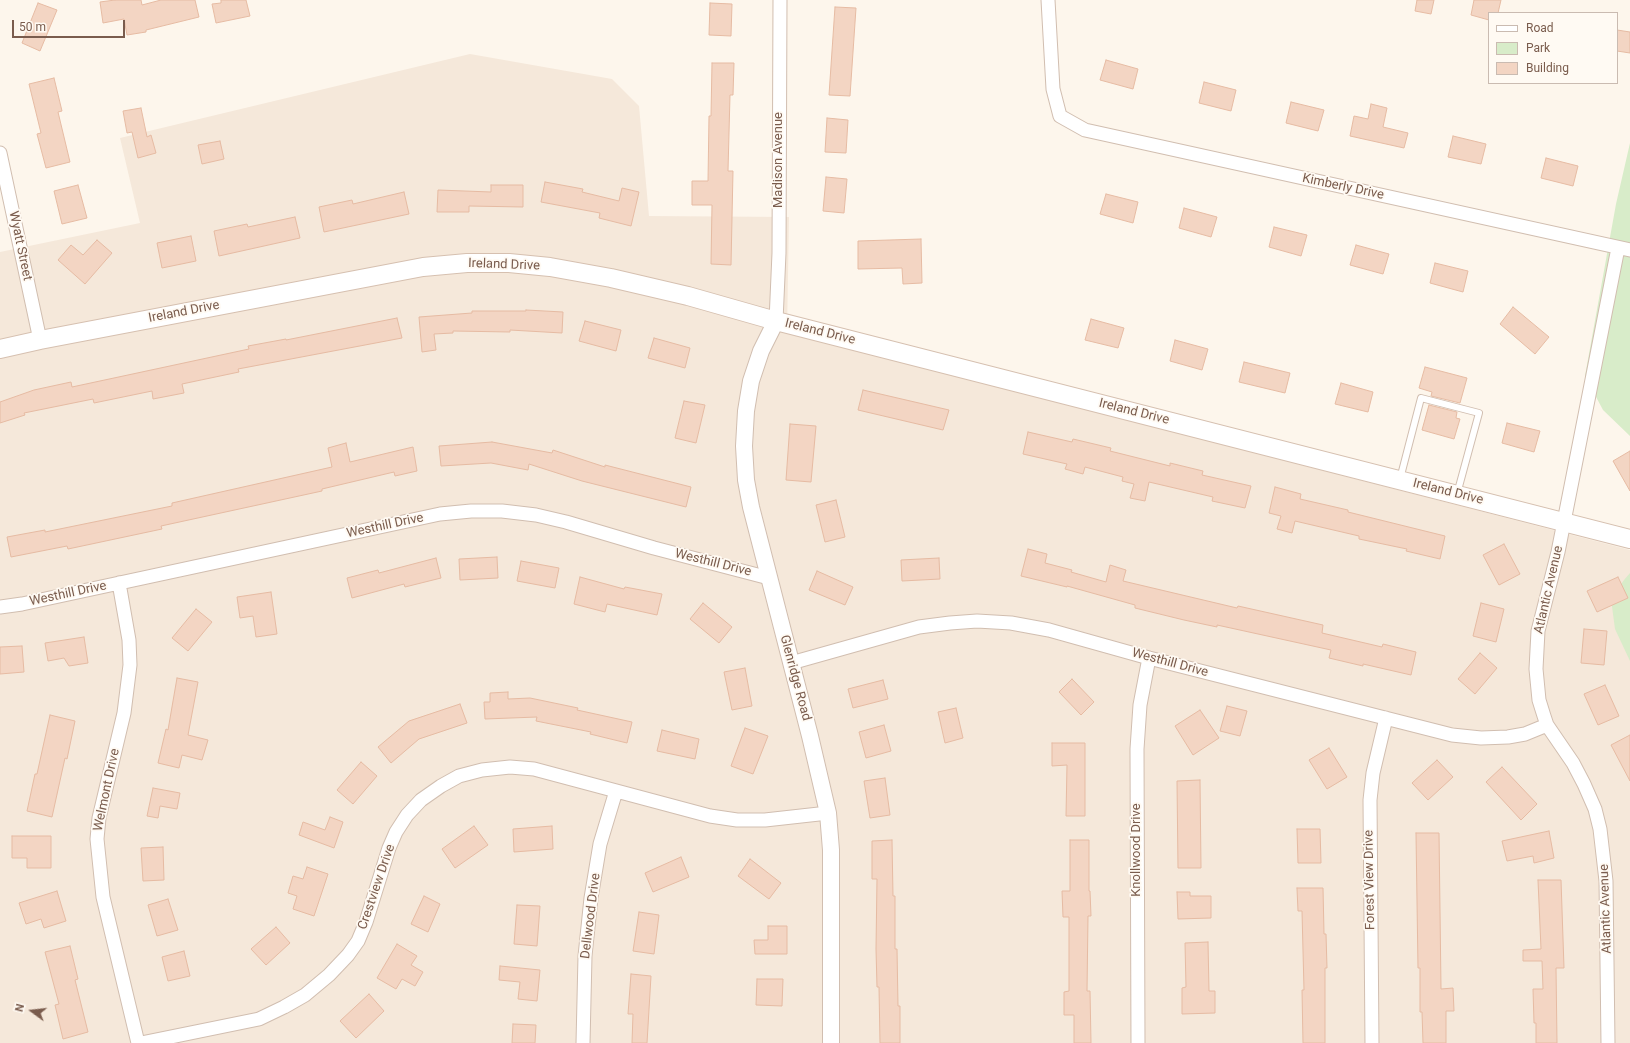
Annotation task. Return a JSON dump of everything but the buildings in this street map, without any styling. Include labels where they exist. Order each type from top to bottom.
[{"type":"main road","name":"Ireland Drive","points":[[0,349],[415,268],[467,263],[509,263],[550,266],[603,276],[688,296],[776,321],[1630,539]]},
{"type":"street","name":"Madison Avenue","points":[[776,321],[779,253],[780,0]]},
{"type":"street","name":"Kimberly Drive","points":[[1048,0],[1053,89],[1060,116],[1085,130],[1624,249]]},
{"type":"street","name":"Wyatt Street","points":[[0,153],[40,340]]},
{"type":"street","name":"Atlantic Avenue","points":[[1608,1043],[1606,881],[1600,829],[1595,809],[1584,784],[1547,725],[1538,692],[1536,669],[1538,631],[1558,552],[1563,522],[1624,249]]},
{"type":"street","name":"Glenridge Road","points":[[776,321],[761,351],[751,381],[746,411],[744,446],[746,480],[751,507],[810,736],[828,813],[831,850],[831,1043]]},
{"type":"street","name":"Westhill Drive","points":[[0,608],[440,514],[471,511],[502,511],[536,515],[769,578]]},
{"type":"street","name":"Welmont Drive","points":[[119,583],[129,640],[130,671],[124,713],[99,818],[97,839],[103,897],[138,1043]]},
{"type":"street","name":"Westhill Drive","points":[[791,663],[919,627],[977,621],[1011,623],[1049,630],[1149,658],[1452,735],[1481,738],[1508,737],[1526,734],[1547,725]]},
{"type":"street","name":"Knollwood Drive","points":[[1138,1043],[1137,749],[1140,705],[1149,658]]},
{"type":"street","name":"Forest View Drive","points":[[1372,1043],[1370,800],[1373,773],[1386,718]]},
{"type":"street","name":"Crestview Drive","points":[[142,1043],[259,1019],[284,1008],[305,995],[329,976],[348,955],[358,941],[366,922],[388,848],[407,815],[421,800],[459,776],[482,770],[510,767],[534,769],[710,816],[737,820],[765,820],[828,813]]},
{"type":"street","name":"Dellwood Drive","points":[[582,1043],[585,956],[591,898],[600,844],[616,791]]},
{"type":"lane","points":[[1400,480],[1421,398],[1479,413],[1457,495]]},
{"type":"shaded area","points":[[470,54],[612,79],[639,106],[649,216],[789,217],[787,333],[1630,550],[1630,1043],[0,1043],[0,252],[140,223],[120,138]]},
{"type":"green space","points":[[1630,143],[1630,436],[1603,410],[1585,376],[1616,204]]},
{"type":"green space","points":[[1630,573],[1630,661],[1615,629],[1611,599]]}]
